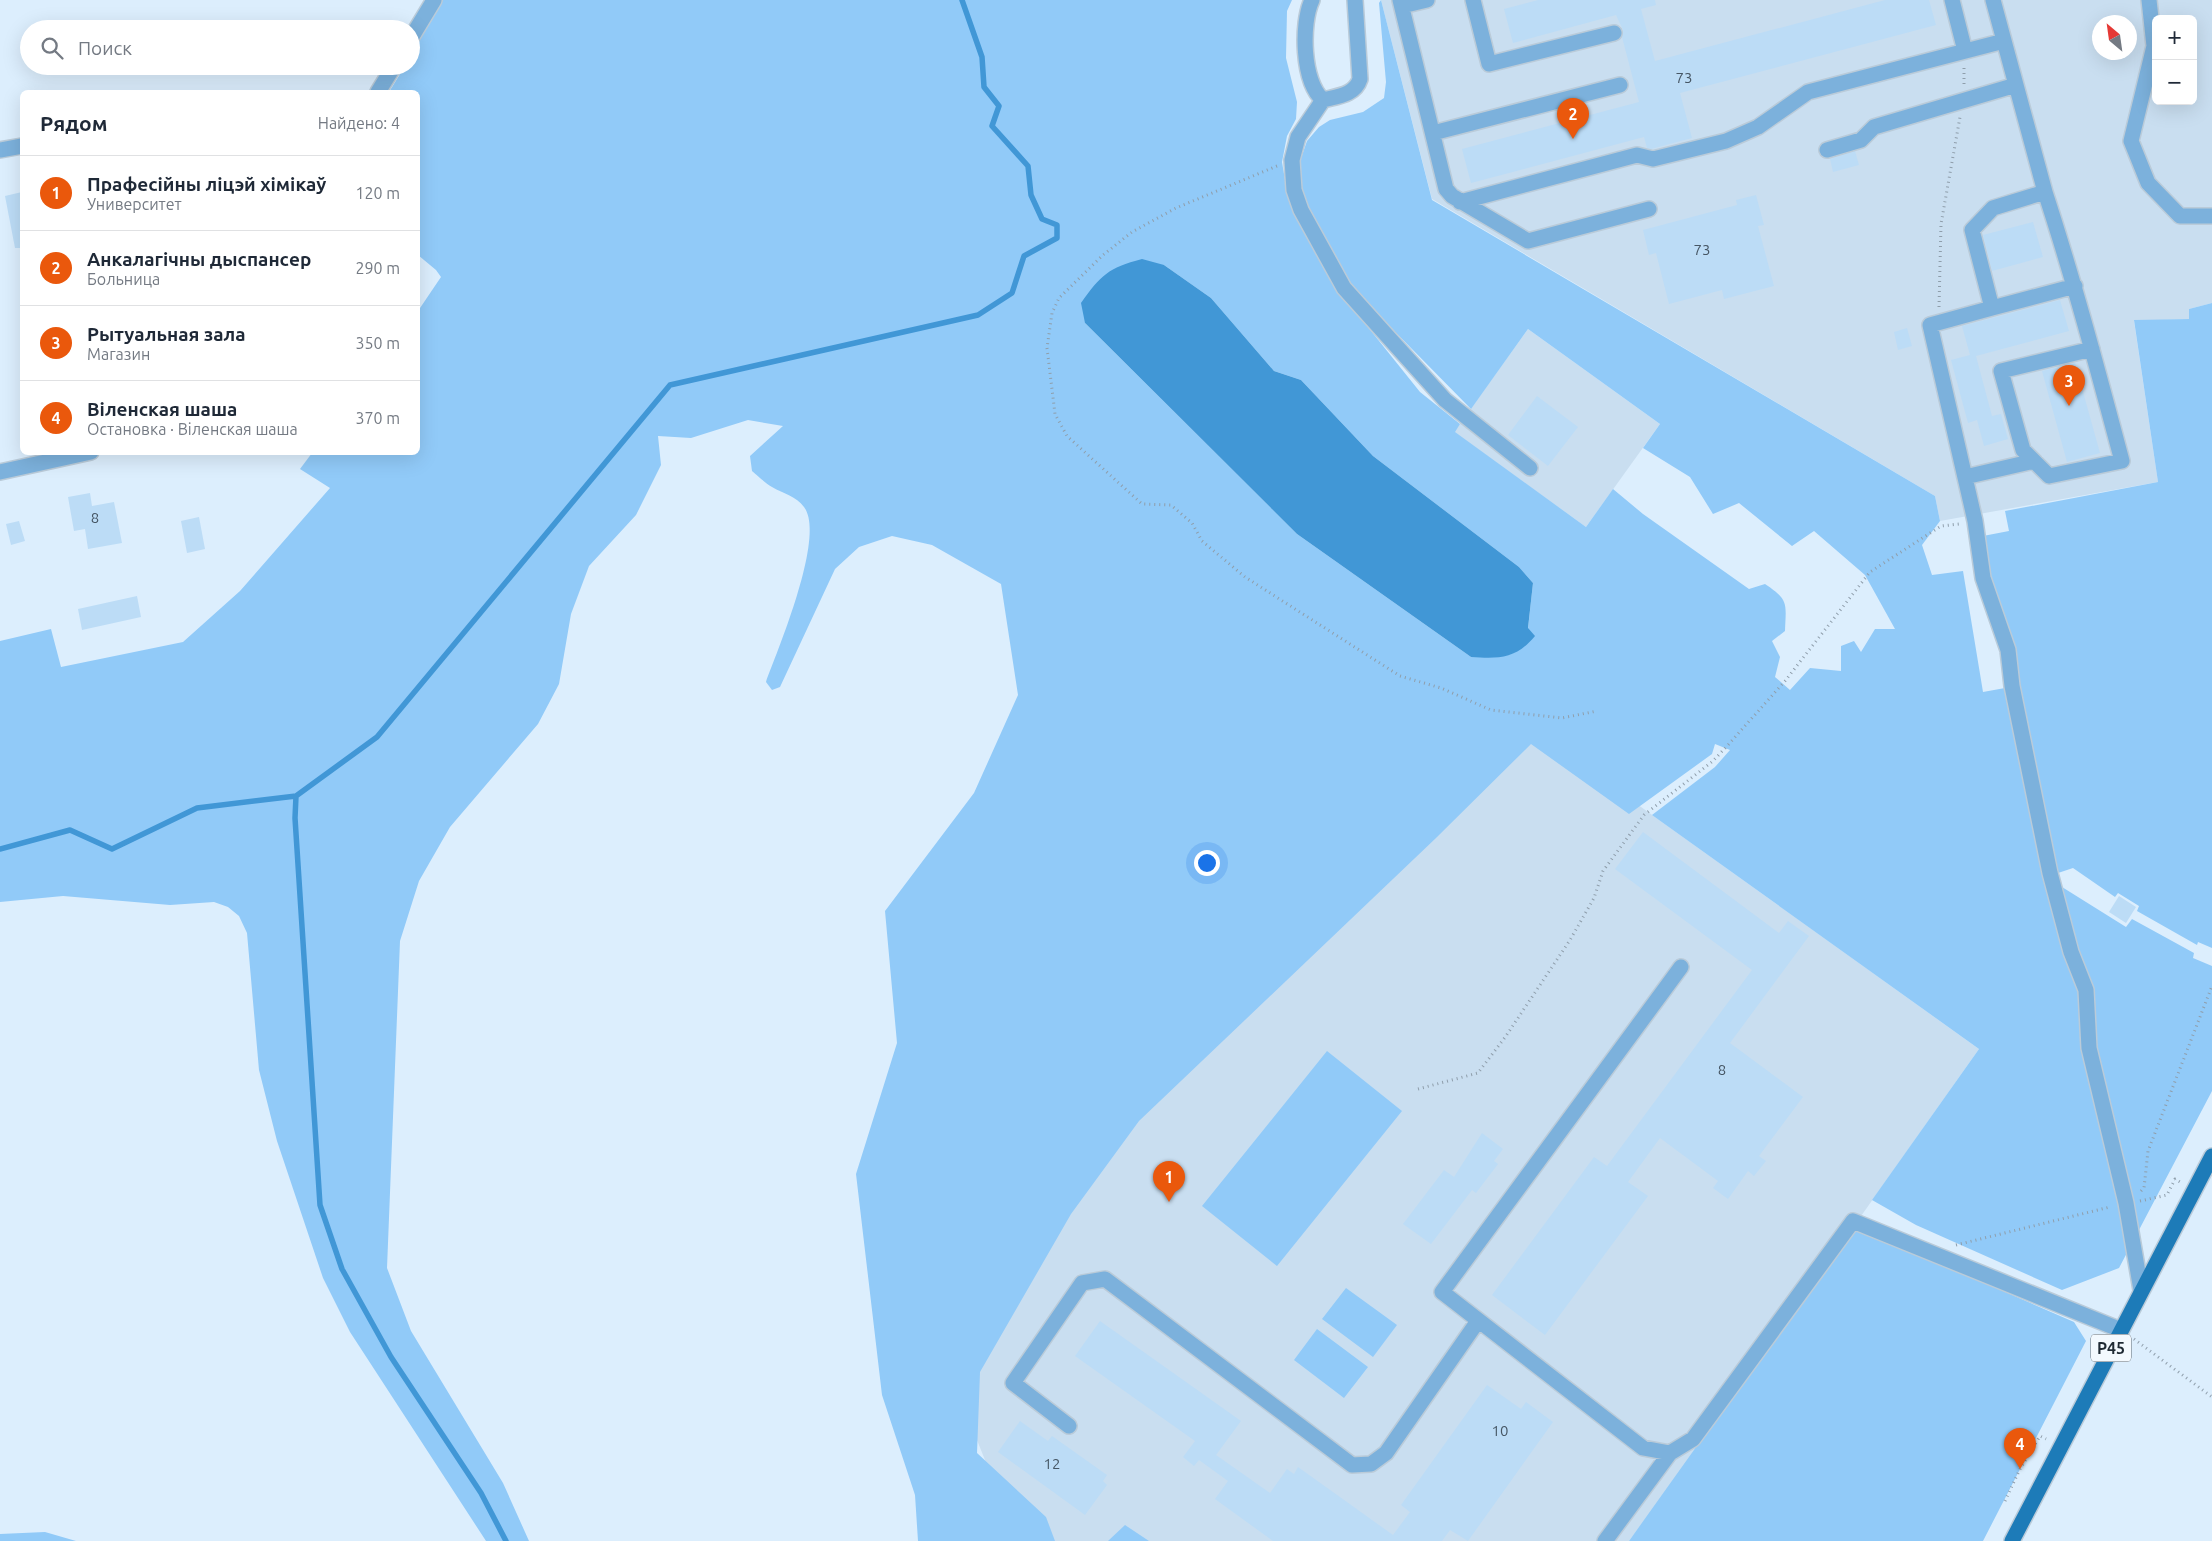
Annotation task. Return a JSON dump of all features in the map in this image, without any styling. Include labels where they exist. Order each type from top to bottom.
[{"type":"main road","name":"Р45","points":[[2012,1541],[2212,1156]]},
{"type":"street","points":[[420,23],[434,0]]},
{"type":"street","points":[[1312,0],[1306,12],[1306,56],[1316,94],[1323,100]]},
{"type":"street","points":[[1355,0],[1360,79],[1358,87],[1351,92],[1323,100],[1298,137],[1292,160],[1294,190],[1301,210],[1344,288],[1444,400],[1530,468]]},
{"type":"street","points":[[1427,0],[1401,3],[1446,189],[1452,196],[1528,241],[1649,209]]},
{"type":"street","points":[[1473,0],[1489,64],[1614,33]]},
{"type":"street","points":[[1952,0],[1965,51]]},
{"type":"street","points":[[1993,0],[2045,192],[2075,286],[2092,349],[2122,461],[2049,476],[2024,450],[2001,371],[2092,349]]},
{"type":"street","points":[[2149,0],[2154,46],[2131,141],[2148,183],[2180,216],[2212,216]]},
{"type":"street","points":[[1460,202],[1637,155],[1653,160],[1726,142],[1758,127],[1808,92],[2004,41]]},
{"type":"street","points":[[379,90],[388,75]]},
{"type":"street","points":[[1827,150],[1861,140],[1874,126],[2016,84]]},
{"type":"street","points":[[1433,134],[1620,85]]},
{"type":"street","points":[[0,150],[20,146]]},
{"type":"street","points":[[1992,308],[1972,230],[1993,208],[2045,192]]},
{"type":"street","points":[[2075,286],[1930,325],[1975,522],[1984,578],[2008,650],[2012,686],[2050,873],[2071,952],[2086,990],[2089,1048],[2126,1203],[2141,1290]]},
{"type":"street","points":[[0,472],[76,455]]},
{"type":"street","points":[[1965,477],[2034,460]]},
{"type":"street","points":[[1670,1453],[1644,1448],[1478,1322],[1442,1292],[1681,967]]},
{"type":"street","points":[[1605,1541],[1670,1453],[1693,1439],[1853,1221],[2121,1330]]},
{"type":"street","points":[[1069,1426],[1013,1383],[1082,1283],[1105,1279],[1352,1465],[1371,1464],[1386,1453],[1478,1322]]},
{"type":"path","points":[[1939,323],[1941,224],[1963,100],[1965,51]]},
{"type":"path","points":[[1292,160],[1184,205],[1132,232],[1103,255],[1060,298],[1052,313],[1047,348],[1055,414],[1063,429],[1067,436],[1142,504],[1171,505],[1192,523],[1202,542],[1245,577],[1400,676],[1441,688],[1491,710],[1562,718],[1596,711]]},
{"type":"path","points":[[1418,1089],[1478,1073],[1506,1036],[1570,940],[1594,898],[1603,871],[1644,815],[1723,751],[1785,681],[1870,572],[1941,526],[1975,522]]},
{"type":"path","points":[[2126,1203],[2144,1188],[2148,1151],[2212,986]]},
{"type":"path","points":[[1936,1255],[1945,1248],[2126,1203],[2167,1196],[2175,1179],[2195,1189]]},
{"type":"path","points":[[2121,1330],[2212,1397]]},
{"type":"shaded area","points":[[442,0],[1292,0],[1287,11],[1286,58],[1297,102],[1296,119],[1287,136],[1282,162],[1287,192],[1339,291],[1420,392],[1460,424],[1455,432],[1586,527],[1613,489],[1643,514],[1749,589],[1765,584],[1773,589],[1782,599],[1786,614],[1785,631],[1772,641],[1780,657],[1775,677],[1790,690],[1810,668],[1841,671],[1841,646],[1854,641],[1861,652],[1875,629],[1895,629],[1865,575],[1814,531],[1792,546],[1739,503],[1713,514],[1690,477],[1643,448],[1660,424],[1528,329],[1471,409],[1349,285],[1305,208],[1300,189],[1300,161],[1307,141],[1319,127],[1330,120],[1363,112],[1384,98],[1386,82],[1379,3],[1381,0],[1432,200],[1935,496],[1940,521],[1922,545],[1932,575],[1963,571],[1983,692],[2005,688],[2016,744],[1983,536],[2009,531],[2005,511],[2158,482],[2134,320],[2189,319],[2189,309],[2212,303],[2212,948],[2198,942],[2197,945],[2137,911],[2139,906],[2118,893],[2115,897],[2073,868],[2046,877],[2126,927],[2132,919],[2194,953],[2193,958],[2212,966],[2212,1091],[2119,1268],[2062,1290],[1916,1225],[1872,1200],[1979,1049],[1652,815],[1715,767],[1730,750],[1715,744],[1712,754],[1629,814],[1531,744],[1436,838],[1139,1121],[1071,1214],[980,1372],[977,1453],[1046,1517],[1055,1541],[918,1541],[915,1495],[882,1395],[856,1174],[897,1043],[885,911],[974,793],[1018,695],[1001,584],[932,545],[892,536],[859,547],[835,569],[780,687],[772,690],[766,682],[798,593],[809,542],[809,521],[801,503],[769,485],[752,471],[750,456],[783,426],[748,420],[691,438],[658,436],[661,465],[636,515],[589,566],[571,614],[559,684],[538,724],[450,827],[419,881],[400,941],[387,1268],[411,1331],[503,1483],[529,1541],[486,1541],[350,1332],[323,1278],[277,1141],[259,1070],[247,933],[239,916],[228,907],[214,902],[170,905],[63,896],[0,902],[0,641],[51,629],[61,667],[183,642],[240,591],[330,488],[300,469],[310,455],[420,455],[420,308],[441,277],[436,270],[420,257],[420,90],[390,90],[399,75],[420,75],[420,39]],"holes":[[[1164,265],[1211,298],[1274,371],[1301,380],[1373,456],[1519,567],[1533,583],[1528,629],[1471,657],[1297,534],[1085,323]]]},
{"type":"shaded area","points":[[1381,0],[2212,0],[2212,303],[2189,309],[2189,319],[2134,321],[2158,482],[1940,521],[1935,496],[1432,199]]},
{"type":"shaded area","points":[[1142,259],[1164,265],[1211,298],[1274,371],[1301,380],[1373,456],[1519,567],[1533,583],[1528,628],[1535,636],[1528,644],[1506,656],[1490,658],[1471,657],[1297,534],[1085,323],[1081,303],[1100,279],[1113,269]]},
{"type":"shaded area","points":[[1528,329],[1660,424],[1586,527],[1454,432]]},
{"type":"shaded area","points":[[1521,721],[1979,1049],[1674,1481],[1629,1541],[1028,1541],[1013,1530],[935,1335],[1156,1031]]},
{"type":"shaded area","points":[[1327,1051],[1402,1111],[1277,1266],[1202,1206]]},
{"type":"shaded area","points":[[1854,1226],[2074,1322],[2086,1341],[1983,1541],[1629,1541]]},
{"type":"shaded area","points":[[1346,1288],[1397,1325],[1373,1357],[1322,1319]]},
{"type":"shaded area","points":[[1317,1329],[1368,1367],[1344,1398],[1294,1360]]},
{"type":"shaded area","points":[[1125,1525],[1149,1541],[1108,1541]]},
{"type":"shaded area","points":[[45,1532],[76,1541],[0,1541],[0,1534]]},
{"type":"building","points":[[1538,0],[1655,0],[1656,5],[1641,9],[1655,61],[1885,0],[1929,0],[1936,25],[1680,93],[1692,138],[1651,149],[1647,148],[1644,137],[1471,183],[1462,149],[1639,102],[1622,37],[1623,30],[1616,15],[1513,43],[1504,9]]},
{"type":"building","points":[[1855,151],[1859,165],[1833,172],[1830,159]]},
{"type":"building","points":[[20,192],[20,248],[15,248],[5,196]]},
{"type":"building","points":[[1756,195],[1764,225],[1758,226],[1774,286],[1724,299],[1722,290],[1669,304],[1656,253],[1649,255],[1643,230],[1737,205],[1736,200]]},
{"type":"building","points":[[2033,222],[2043,257],[1992,271],[1983,235]]},
{"type":"building","points":[[2060,300],[2069,331],[1976,356],[1992,416],[2001,414],[2008,439],[1984,446],[1977,420],[1968,423],[1951,360],[1970,355],[1962,326]]},
{"type":"building","points":[[1907,328],[1912,346],[1898,350],[1894,332]]},
{"type":"building","points":[[2075,363],[2100,453],[2067,462],[2042,371]]},
{"type":"building","points":[[1537,396],[1578,427],[1548,466],[1508,435]]},
{"type":"building","points":[[90,493],[92,506],[114,502],[122,543],[88,549],[85,529],[74,531],[68,497]]},
{"type":"building","points":[[199,517],[205,549],[187,553],[181,521]]},
{"type":"building","points":[[19,521],[25,541],[11,545],[6,524]]},
{"type":"building","points":[[137,596],[141,617],[82,630],[78,609]]},
{"type":"building","points":[[1643,832],[1779,933],[1788,921],[1809,936],[1730,1043],[1803,1097],[1759,1156],[1766,1161],[1754,1176],[1748,1171],[1728,1199],[1713,1188],[1718,1181],[1660,1138],[1628,1182],[1648,1196],[1545,1335],[1492,1295],[1594,1157],[1607,1166],[1752,970],[1615,869]]},
{"type":"building","points":[[2119,896],[2136,907],[2126,923],[2109,912]]},
{"type":"building","points":[[1482,1133],[1503,1149],[1494,1161],[1498,1164],[1476,1193],[1472,1190],[1431,1244],[1403,1224],[1444,1170],[1454,1177]]},
{"type":"building","points":[[1100,1321],[1241,1421],[1216,1455],[1270,1493],[1287,1469],[1294,1474],[1298,1467],[1393,1535],[1410,1512],[1401,1505],[1487,1385],[1521,1409],[1526,1402],[1553,1422],[1468,1541],[1450,1530],[1442,1541],[1273,1541],[1215,1499],[1228,1481],[1199,1460],[1194,1466],[1183,1457],[1195,1441],[1075,1356]]},
{"type":"building","points":[[1020,1421],[1048,1441],[1052,1436],[1107,1475],[1103,1481],[1107,1485],[1085,1515],[998,1452]]},
{"type":"waterway","points":[[0,849],[70,830],[112,849],[197,808],[296,796],[377,737],[670,385],[978,315],[1012,293],[1024,256],[1057,238],[1057,225],[1042,219],[1031,195],[1028,166],[992,126],[999,106],[984,87],[982,57],[962,0]]},
{"type":"waterway","points":[[296,796],[295,818],[320,1205],[342,1269],[391,1357],[481,1493],[506,1541]]},
{"type":"place","name":"Анкалагічны дыспансер","points":[[1573,139]]},
{"type":"place","name":"Рытуальная зала","points":[[2069,406]]},
{"type":"place","name":"Прафесійны ліцэй хімікаў","points":[[1169,1202]]},
{"type":"place","name":"Віленская шаша","points":[[2020,1469]]}]
